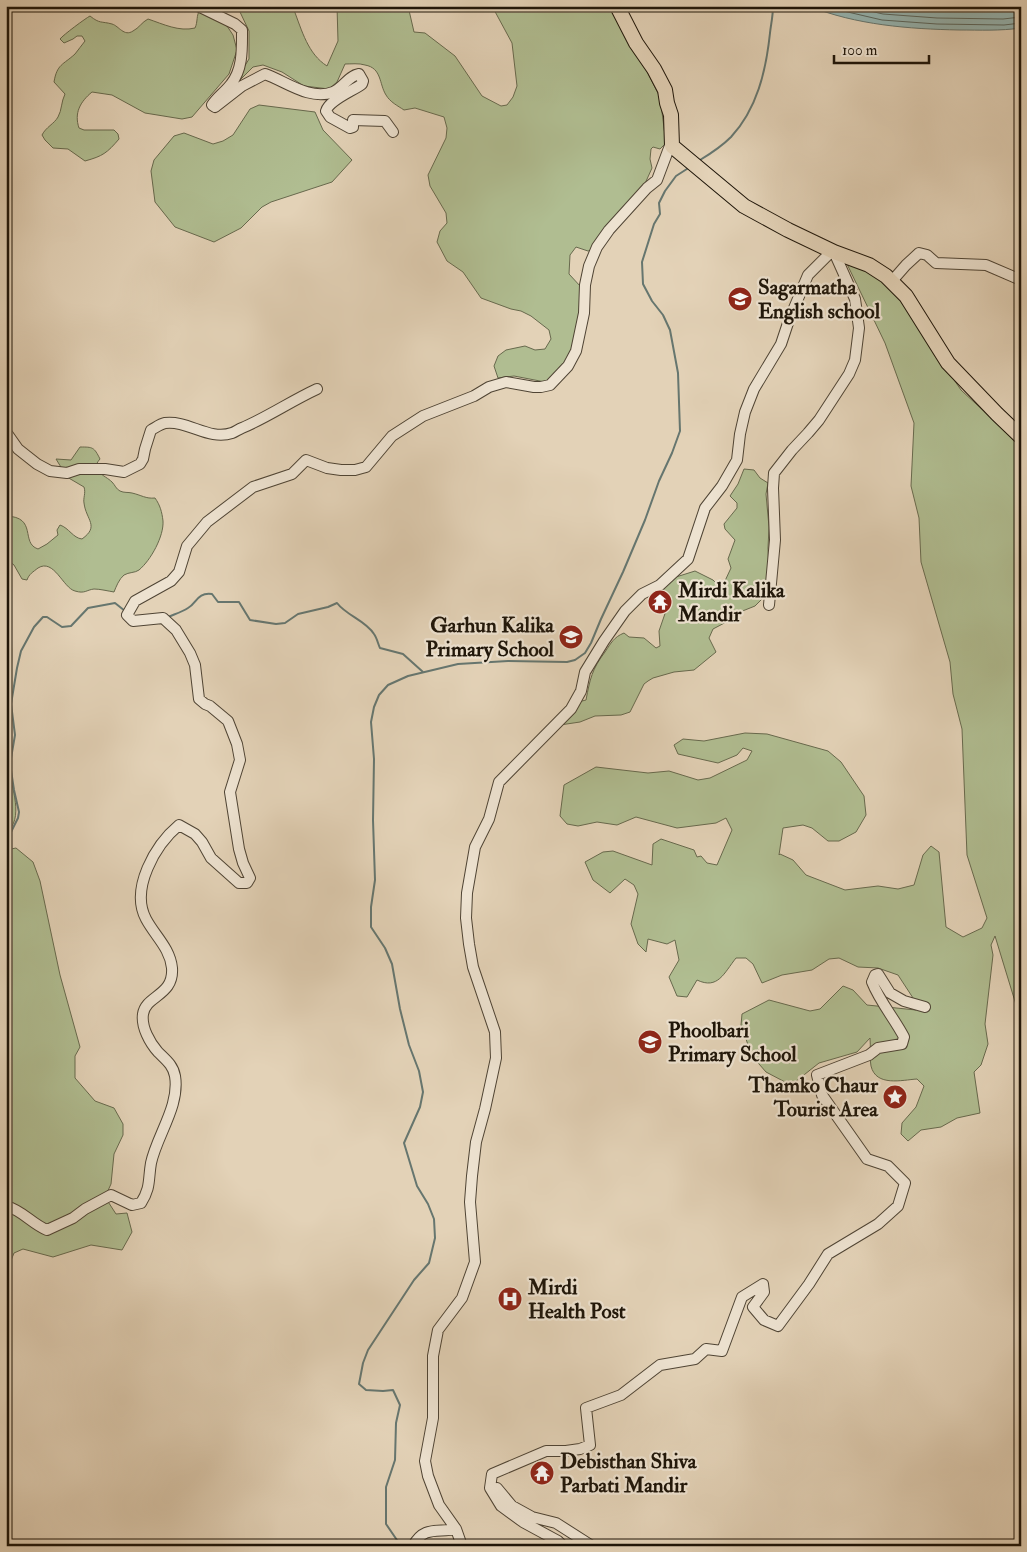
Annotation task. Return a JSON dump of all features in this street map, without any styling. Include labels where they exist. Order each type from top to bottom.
[{"type":"highway","points":[[617,6],[636,43],[654,68],[665,90],[671,115],[672,142],[744,206],[788,230],[869,265],[892,281],[906,296],[948,364],[1021,437]]},
{"type":"street","points":[[198,6],[235,24],[242,30],[241,58],[238,71],[233,82],[212,105],[215,107],[242,86],[265,74],[301,90],[313,93],[334,91],[342,86],[352,75],[359,74],[362,84],[331,104],[326,108],[326,112],[330,117],[350,128],[352,127],[353,120],[385,121],[393,132]]},
{"type":"street","points":[[6,1206],[15,1208],[47,1230],[73,1218],[85,1209],[112,1195],[132,1205],[141,1203],[148,1192],[151,1164],[175,1097],[175,1076],[171,1064],[154,1046],[144,1025],[143,1014],[146,1008],[156,996],[162,994],[171,980],[172,970],[165,946],[146,919],[140,904],[140,895],[149,864],[158,848],[179,825],[195,834],[212,858],[239,882],[247,883],[250,878],[241,856],[233,814],[230,792],[231,784],[239,767],[240,752],[228,721],[199,699],[195,665],[176,630],[162,618],[133,621],[127,615],[134,601],[171,581],[179,572],[187,546],[207,522],[253,487],[292,474],[306,460],[327,468],[341,470],[355,470],[366,467],[392,436],[423,416],[474,396],[489,387],[506,382],[534,387],[550,384],[568,366],[576,351],[584,313],[585,285],[589,266],[597,247],[609,230],[647,188],[657,180],[672,142]]},
{"type":"street","points":[[462,1546],[456,1529],[439,1505],[428,1476],[425,1461],[433,1418],[432,1356],[438,1330],[462,1298],[475,1262],[470,1202],[472,1176],[476,1142],[496,1058],[495,1032],[473,967],[468,935],[467,893],[474,847],[489,819],[498,782],[570,709],[581,691],[585,672],[625,611],[642,594],[660,585],[688,559],[705,508],[722,486],[737,460],[745,412],[754,389],[781,344],[808,275],[833,251],[855,298],[859,328],[855,360],[849,374],[819,420],[774,473],[775,540],[769,605]]},
{"type":"street","points":[[892,281],[919,253],[927,255],[936,262],[986,265],[1021,280]]},
{"type":"street","points":[[8,436],[18,449],[36,464],[50,471],[67,473],[79,469],[105,469],[124,472],[140,464],[144,459],[145,448],[151,430],[164,423],[184,424],[204,432],[220,435],[232,433],[317,389]]},
{"type":"street","points":[[492,1474],[546,1451],[566,1451],[590,1445],[586,1408],[621,1395],[660,1365],[695,1359],[706,1349],[722,1351],[742,1297],[763,1284],[764,1292],[753,1307],[764,1320],[778,1326],[809,1284],[828,1254],[878,1224],[898,1206],[904,1183],[888,1166],[867,1160],[822,1095],[817,1075],[869,1055],[878,1048],[902,1044],[904,1037],[872,982],[875,975],[878,974],[890,993],[904,1001],[925,1007]]},
{"type":"street","points":[[492,1474],[490,1488],[501,1506],[523,1522],[558,1541],[563,1546]]},
{"type":"street","points":[[492,1474],[498,1491],[512,1506],[532,1517],[556,1523],[592,1546]]},
{"type":"street","points":[[413,1546],[428,1531],[456,1529]]},
{"type":"green space","points":[[235,6],[294,6],[310,49],[327,66],[338,41],[337,6],[408,6],[414,32],[425,33],[455,56],[482,96],[501,106],[507,105],[513,97],[517,86],[512,43],[492,6],[613,6],[660,97],[666,143],[660,149],[653,147],[651,149],[650,159],[652,168],[643,188],[592,250],[588,251],[576,247],[570,255],[569,274],[581,287],[583,304],[571,354],[552,379],[545,382],[514,376],[498,378],[494,366],[498,356],[506,350],[525,346],[535,350],[545,349],[551,339],[549,330],[521,311],[481,298],[463,272],[447,261],[437,242],[440,231],[447,223],[446,213],[430,186],[428,175],[446,138],[447,128],[444,117],[415,108],[404,110],[394,104],[384,91],[374,69],[360,64],[345,64],[337,82],[329,89],[304,86],[282,72],[263,65],[253,67],[234,86],[249,59],[249,31]]},
{"type":"green space","points":[[200,10],[227,26],[233,35],[237,50],[229,74],[192,117],[182,119],[145,113],[112,95],[92,92],[79,108],[77,117],[79,128],[84,130],[114,130],[118,134],[119,139],[111,148],[101,156],[85,161],[68,149],[53,148],[45,140],[42,135],[58,117],[65,94],[54,82],[57,72],[61,65],[75,54],[85,41],[82,36],[77,36],[64,43],[60,39],[65,34],[90,16],[98,21],[115,25],[127,33],[135,30],[148,19],[177,28],[195,28]]},
{"type":"green space","points":[[259,105],[315,112],[323,130],[352,160],[332,182],[271,202],[262,207],[241,228],[214,242],[175,227],[155,202],[151,171],[154,160],[174,136],[184,133],[213,144],[223,141],[233,135],[250,109]]},
{"type":"green space","points":[[847,264],[875,273],[893,290],[961,390],[1018,443],[1021,448],[1021,1065],[1018,1051],[1017,1008],[995,936],[991,945],[993,955],[985,1024],[988,1044],[981,1065],[974,1072],[980,1113],[957,1118],[941,1127],[921,1130],[908,1141],[901,1134],[902,1123],[916,1107],[924,1086],[917,1079],[890,1081],[878,1077],[871,1066],[870,1038],[857,1052],[819,1063],[795,1082],[785,1082],[766,1072],[752,1056],[741,1025],[742,1014],[769,1000],[810,1011],[820,1009],[843,986],[853,990],[867,1005],[916,1010],[915,1001],[898,975],[878,968],[858,967],[839,958],[829,959],[812,970],[782,975],[762,983],[753,964],[746,958],[736,958],[720,978],[710,983],[697,980],[687,997],[677,996],[669,977],[679,960],[675,940],[667,944],[648,939],[646,952],[638,944],[631,924],[638,894],[634,885],[625,879],[610,893],[593,880],[585,862],[603,852],[613,851],[652,865],[653,844],[661,839],[694,850],[697,857],[701,856],[707,863],[717,865],[732,830],[726,818],[716,823],[677,828],[636,817],[617,825],[597,822],[578,826],[567,824],[560,816],[564,785],[596,767],[648,773],[669,771],[698,780],[710,778],[747,760],[752,751],[743,748],[737,755],[718,763],[678,754],[674,745],[683,739],[704,741],[745,733],[767,734],[828,751],[841,762],[864,796],[866,815],[856,832],[839,841],[828,841],[812,828],[803,825],[783,828],[779,855],[793,860],[806,875],[845,890],[878,886],[898,889],[914,885],[923,855],[931,846],[939,852],[946,927],[963,937],[982,928],[987,918],[967,855],[962,729],[953,694],[950,662],[921,562],[919,518],[911,486],[914,423],[885,343]]},
{"type":"green space","points":[[80,447],[94,450],[100,459],[97,463],[97,470],[119,490],[155,498],[161,512],[163,527],[152,554],[139,570],[122,577],[114,592],[94,589],[83,592],[75,591],[66,585],[54,570],[44,566],[33,572],[27,580],[22,579],[14,565],[9,561],[6,563],[6,516],[16,517],[22,521],[30,541],[38,549],[58,535],[57,530],[60,525],[76,537],[82,539],[90,530],[91,526],[84,503],[84,487],[67,477],[56,459],[71,460]]},
{"type":"green space","points":[[744,469],[754,470],[760,478],[768,483],[766,494],[769,527],[769,576],[762,599],[755,606],[740,612],[732,619],[713,629],[709,638],[716,652],[694,670],[674,672],[653,678],[644,684],[630,712],[621,715],[595,716],[580,722],[560,725],[578,702],[586,700],[594,669],[611,643],[618,636],[624,633],[629,637],[644,638],[656,648],[660,646],[659,631],[669,602],[660,591],[676,577],[695,571],[713,580],[720,587],[724,583],[731,568],[728,559],[735,540],[725,529],[724,524],[737,508],[737,503],[730,496],[738,484]]},
{"type":"green space","points":[[6,635],[11,638],[12,650],[7,718],[7,754],[16,811],[12,827],[6,833]]},
{"type":"green space","points":[[16,848],[33,862],[40,881],[60,975],[80,1047],[75,1056],[75,1078],[95,1101],[114,1108],[123,1124],[123,1135],[114,1154],[111,1184],[105,1197],[116,1214],[127,1213],[132,1232],[122,1250],[91,1245],[53,1257],[23,1249],[14,1253],[6,1273],[6,850]]},
{"type":"water","points":[[809,6],[1021,6],[1021,28],[959,30],[902,27],[845,18]]},
{"type":"waterway","points":[[700,160],[716,150],[731,137],[748,114],[754,102],[766,61],[773,6]]},
{"type":"waterway","points":[[401,1546],[386,1524],[386,1487],[395,1460],[396,1423],[400,1405],[393,1390],[366,1390],[359,1384],[363,1363],[368,1350],[414,1280],[429,1263],[435,1238],[434,1219],[428,1204],[417,1186],[404,1143],[420,1107],[423,1092],[419,1071],[409,1045],[392,964],[385,948],[371,927],[371,907],[375,880],[373,820],[374,759],[371,722],[374,707],[379,695],[388,685],[408,676],[458,664],[508,661],[567,662],[575,660],[585,653],[591,643],[645,520],[680,431],[678,373],[670,330],[663,315],[652,301],[643,284],[642,262],[654,224],[660,214],[659,203],[665,191],[676,176],[690,167]]},
{"type":"waterway","points":[[168,617],[186,609],[200,596],[207,594],[212,594],[218,602],[239,602],[250,620],[276,624],[285,623],[298,614],[337,603],[370,629],[380,648],[403,654],[423,672]]},
{"type":"waterway","points":[[6,838],[9,836],[19,812],[10,764],[15,735],[11,704],[21,651],[34,627],[43,617],[47,617],[62,627],[71,626],[88,608],[115,603],[125,611]]},
{"type":"place","name":"Sagarmatha English school","points":[[740,299]]},
{"type":"place","name":"Mirdi Kalika Mandir","points":[[660,602]]},
{"type":"place","name":"Garhun Kalika Primary School","points":[[571,637]]},
{"type":"place","name":"Phoolbari Primary School","points":[[650,1042]]},
{"type":"place","name":"Thamko Chaur Tourist Area","points":[[895,1097]]},
{"type":"place","name":"Mirdi Health Post","points":[[510,1299]]},
{"type":"place","name":"Debisthan Shiva Parbati Mandir","points":[[542,1473]]}]
